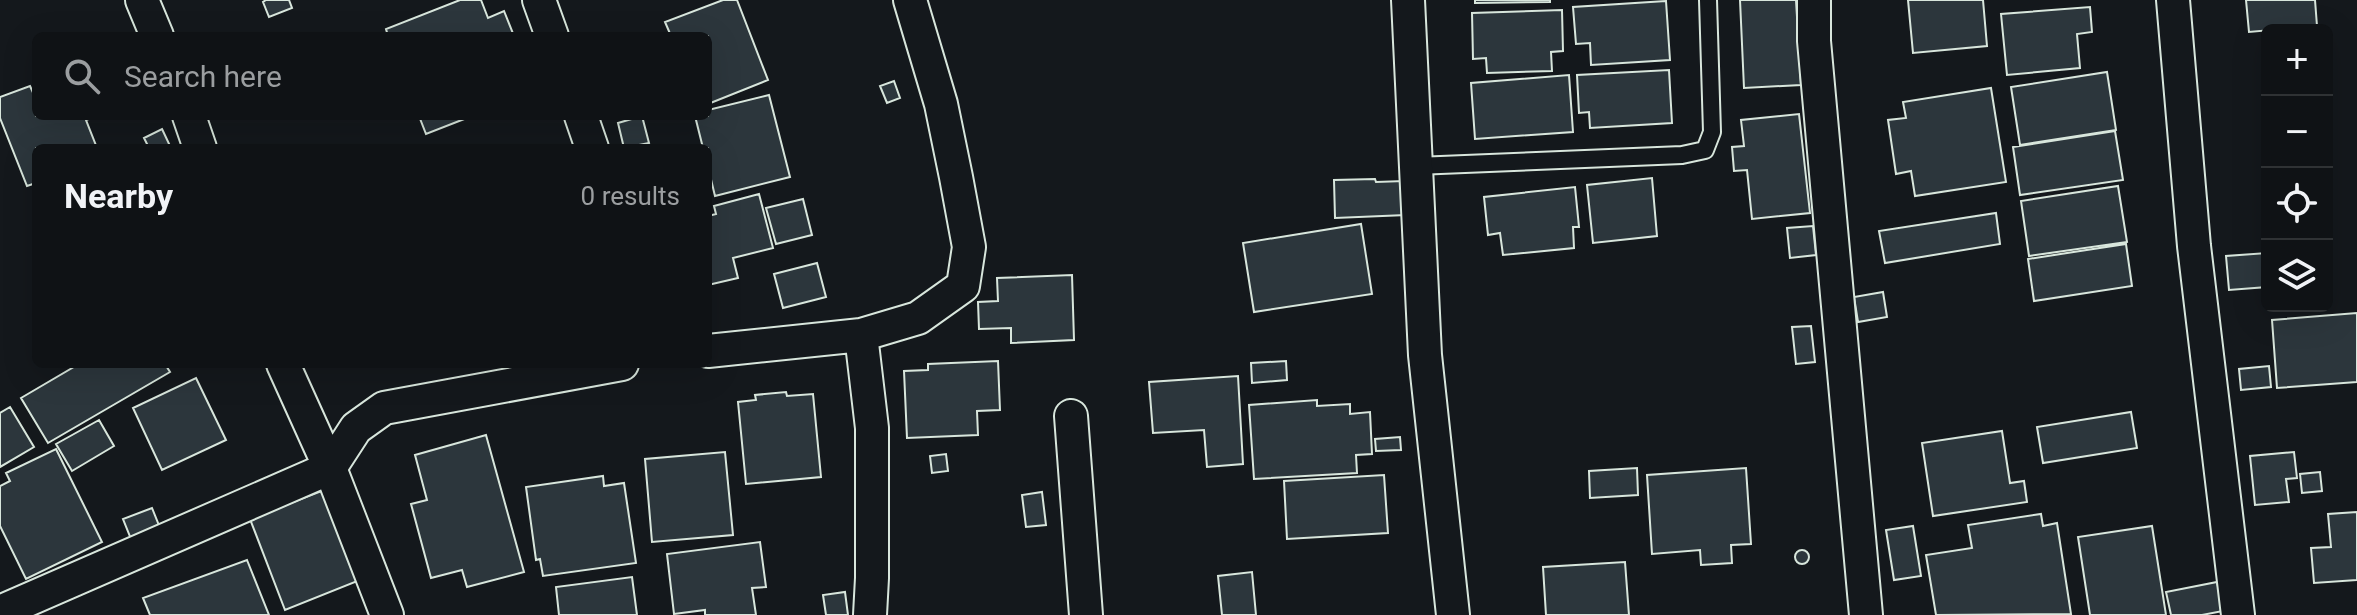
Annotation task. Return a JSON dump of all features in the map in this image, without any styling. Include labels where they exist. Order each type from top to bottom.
[{"type":"street","points":[[142,0],[155,32]]},
{"type":"street","points":[[539,0],[551,32]]},
{"type":"street","points":[[712,351],[861,335],[918,318],[963,286],[969,247],[941,104],[910,0]]},
{"type":"street","points":[[1408,0],[1425,355],[1453,615]]},
{"type":"street","points":[[1814,0],[1814,41],[1866,615]]},
{"type":"street","points":[[2173,0],[2194,246],[2238,615]]},
{"type":"street","points":[[190,120],[199,144]]},
{"type":"street","points":[[582,120],[591,144]]},
{"type":"street","points":[[861,335],[872,428],[870,615]]},
{"type":"street","points":[[285,368],[330,468],[387,615]]},
{"type":"street","points":[[0,612],[330,468],[356,428],[384,408],[600,368]]},
{"type":"street","points":[[1071,416],[1086,615]]},
{"type":"lane","points":[[1416,166],[1682,155],[1705,150],[1712,132],[1708,0]]},
{"type":"building","points":[[289,0],[292,8],[269,17],[263,2]]},
{"type":"building","points":[[460,0],[481,0],[488,18],[504,11],[512,32],[387,32],[386,29]]},
{"type":"building","points":[[723,0],[737,0],[768,80],[712,102],[712,32],[669,32],[665,22]]},
{"type":"building","points":[[1475,0],[1550,0],[1550,2],[1475,3]]},
{"type":"building","points":[[1740,0],[1796,0],[1801,85],[1744,88]]},
{"type":"building","points":[[1908,0],[1983,0],[1987,46],[1913,53]]},
{"type":"building","points":[[2246,0],[2315,0],[2317,24],[2261,24],[2261,31],[2249,32]]},
{"type":"building","points":[[1666,1],[1670,60],[1591,65],[1590,43],[1576,44],[1573,7]]},
{"type":"building","points":[[2090,7],[2092,32],[2077,34],[2080,68],[2007,75],[2001,14]]},
{"type":"building","points":[[1562,10],[1563,51],[1551,52],[1552,71],[1487,73],[1486,58],[1473,59],[1472,13]]},
{"type":"building","points":[[1669,70],[1672,123],[1590,128],[1589,112],[1579,113],[1577,75]]},
{"type":"building","points":[[2107,72],[2116,130],[2020,145],[2011,87]]},
{"type":"building","points":[[1569,75],[1573,132],[1475,139],[1471,83]]},
{"type":"building","points":[[894,81],[900,98],[887,103],[880,86]]},
{"type":"building","points":[[30,86],[32,120],[86,120],[95,144],[32,144],[32,184],[27,186],[0,118],[0,97]]},
{"type":"building","points":[[1991,88],[2006,182],[1915,196],[1911,171],[1896,174],[1888,120],[1906,118],[1903,102]]},
{"type":"building","points":[[769,95],[790,177],[715,196],[712,144],[702,144],[696,120],[712,120],[712,109]]},
{"type":"building","points":[[1799,114],[1810,213],[1752,219],[1747,170],[1734,171],[1732,147],[1744,146],[1741,120]]},
{"type":"building","points":[[421,120],[462,120],[426,134]]},
{"type":"building","points":[[643,120],[649,143],[623,144],[618,123]]},
{"type":"building","points":[[162,129],[169,144],[147,144],[144,138]]},
{"type":"building","points":[[2115,131],[2123,180],[2020,195],[2013,147]]},
{"type":"building","points":[[1652,178],[1657,236],[1593,243],[1587,185]]},
{"type":"building","points":[[1375,179],[1376,182],[1404,181],[1406,215],[1335,218],[1334,180]]},
{"type":"building","points":[[2118,186],[2127,242],[2029,256],[2021,201]]},
{"type":"building","points":[[1575,187],[1579,227],[1573,227],[1574,248],[1503,255],[1500,233],[1488,235],[1484,197]]},
{"type":"building","points":[[759,194],[773,248],[733,258],[738,278],[712,284],[712,215],[716,214],[714,206]]},
{"type":"building","points":[[803,199],[812,235],[776,244],[766,208]]},
{"type":"building","points":[[1996,213],[2000,244],[1885,263],[1879,231]]},
{"type":"building","points":[[1361,224],[1372,294],[1254,312],[1243,243]]},
{"type":"building","points":[[1813,226],[1816,255],[1790,258],[1787,228]]},
{"type":"building","points":[[2126,244],[2132,286],[2034,301],[2028,259]]},
{"type":"building","points":[[2261,253],[2261,287],[2229,290],[2226,256]]},
{"type":"building","points":[[817,263],[826,297],[783,308],[774,274]]},
{"type":"building","points":[[1072,275],[1074,340],[1011,343],[1011,328],[979,329],[978,302],[998,301],[997,278]]},
{"type":"building","points":[[1883,292],[1887,317],[1858,322],[1854,297]]},
{"type":"building","points":[[2357,313],[2357,382],[2277,388],[2272,320]]},
{"type":"building","points":[[1811,326],[1815,362],[1796,364],[1792,327]]},
{"type":"building","points":[[998,361],[1000,410],[977,411],[978,435],[907,438],[904,371],[928,370],[928,364]]},
{"type":"building","points":[[1286,361],[1287,380],[1252,383],[1251,363]]},
{"type":"building","points":[[2269,366],[2271,387],[2241,390],[2239,369]]},
{"type":"building","points":[[72,368],[168,368],[170,372],[48,443],[21,398]]},
{"type":"building","points":[[1238,376],[1243,464],[1207,467],[1204,430],[1153,433],[1149,382]]},
{"type":"building","points":[[196,378],[226,440],[162,470],[133,408]]},
{"type":"building","points":[[786,392],[787,396],[813,394],[821,477],[746,484],[738,402],[756,400],[755,395]]},
{"type":"building","points":[[1317,400],[1317,406],[1350,404],[1350,414],[1370,412],[1372,454],[1356,455],[1357,473],[1254,479],[1249,405]]},
{"type":"building","points":[[10,407],[34,447],[0,467],[0,413]]},
{"type":"building","points":[[2131,412],[2137,448],[2043,463],[2037,427]]},
{"type":"building","points":[[99,420],[114,446],[72,471],[56,444]]},
{"type":"building","points":[[2002,431],[2010,483],[2024,481],[2027,502],[1933,516],[1922,443]]},
{"type":"building","points":[[486,435],[524,572],[467,587],[462,570],[431,578],[411,504],[427,500],[415,455]]},
{"type":"building","points":[[1400,437],[1401,450],[1376,451],[1375,439]]},
{"type":"building","points":[[56,449],[102,542],[26,579],[0,526],[0,486],[10,481],[6,473]]},
{"type":"building","points":[[725,452],[733,535],[652,542],[645,459]]},
{"type":"building","points":[[2294,452],[2297,478],[2286,479],[2289,502],[2255,505],[2250,456]]},
{"type":"building","points":[[946,454],[948,471],[932,473],[930,456]]},
{"type":"building","points":[[1637,468],[1638,495],[1590,498],[1589,471]]},
{"type":"building","points":[[1746,468],[1751,544],[1731,545],[1732,563],[1701,565],[1700,550],[1652,554],[1647,475]]},
{"type":"building","points":[[2320,472],[2322,491],[2302,493],[2300,474]]},
{"type":"building","points":[[1384,475],[1388,533],[1287,539],[1284,481]]},
{"type":"building","points":[[603,476],[604,486],[624,483],[636,563],[543,576],[540,559],[536,560],[526,487]]},
{"type":"building","points":[[324,490],[360,580],[285,610],[250,519]]},
{"type":"building","points":[[1042,492],[1046,525],[1026,527],[1022,495]]},
{"type":"building","points":[[152,508],[160,528],[131,539],[123,519]]},
{"type":"building","points":[[2357,512],[2357,580],[2314,583],[2311,548],[2331,547],[2328,514]]},
{"type":"building","points":[[2041,514],[2043,526],[2057,523],[2071,614],[1936,615],[1926,555],[1972,548],[1968,525]]},
{"type":"building","points":[[1913,526],[1921,576],[1894,580],[1886,530]]},
{"type":"building","points":[[2152,526],[2166,615],[2090,615],[2078,537]]},
{"type":"building","points":[[760,542],[766,587],[752,588],[756,615],[705,615],[705,610],[674,614],[667,554]]},
{"type":"building","points":[[1802,550],[1809,557],[1802,564],[1795,557]]},
{"type":"building","points":[[247,560],[269,615],[150,615],[143,598]]},
{"type":"building","points":[[1625,562],[1629,615],[1546,615],[1543,567]]},
{"type":"building","points":[[1252,572],[1256,615],[1222,615],[1218,576]]},
{"type":"building","points":[[632,577],[637,615],[559,615],[556,587]]},
{"type":"building","points":[[2217,582],[2223,611],[2171,615],[2166,592]]},
{"type":"building","points":[[845,592],[848,615],[826,615],[823,595]]}]
